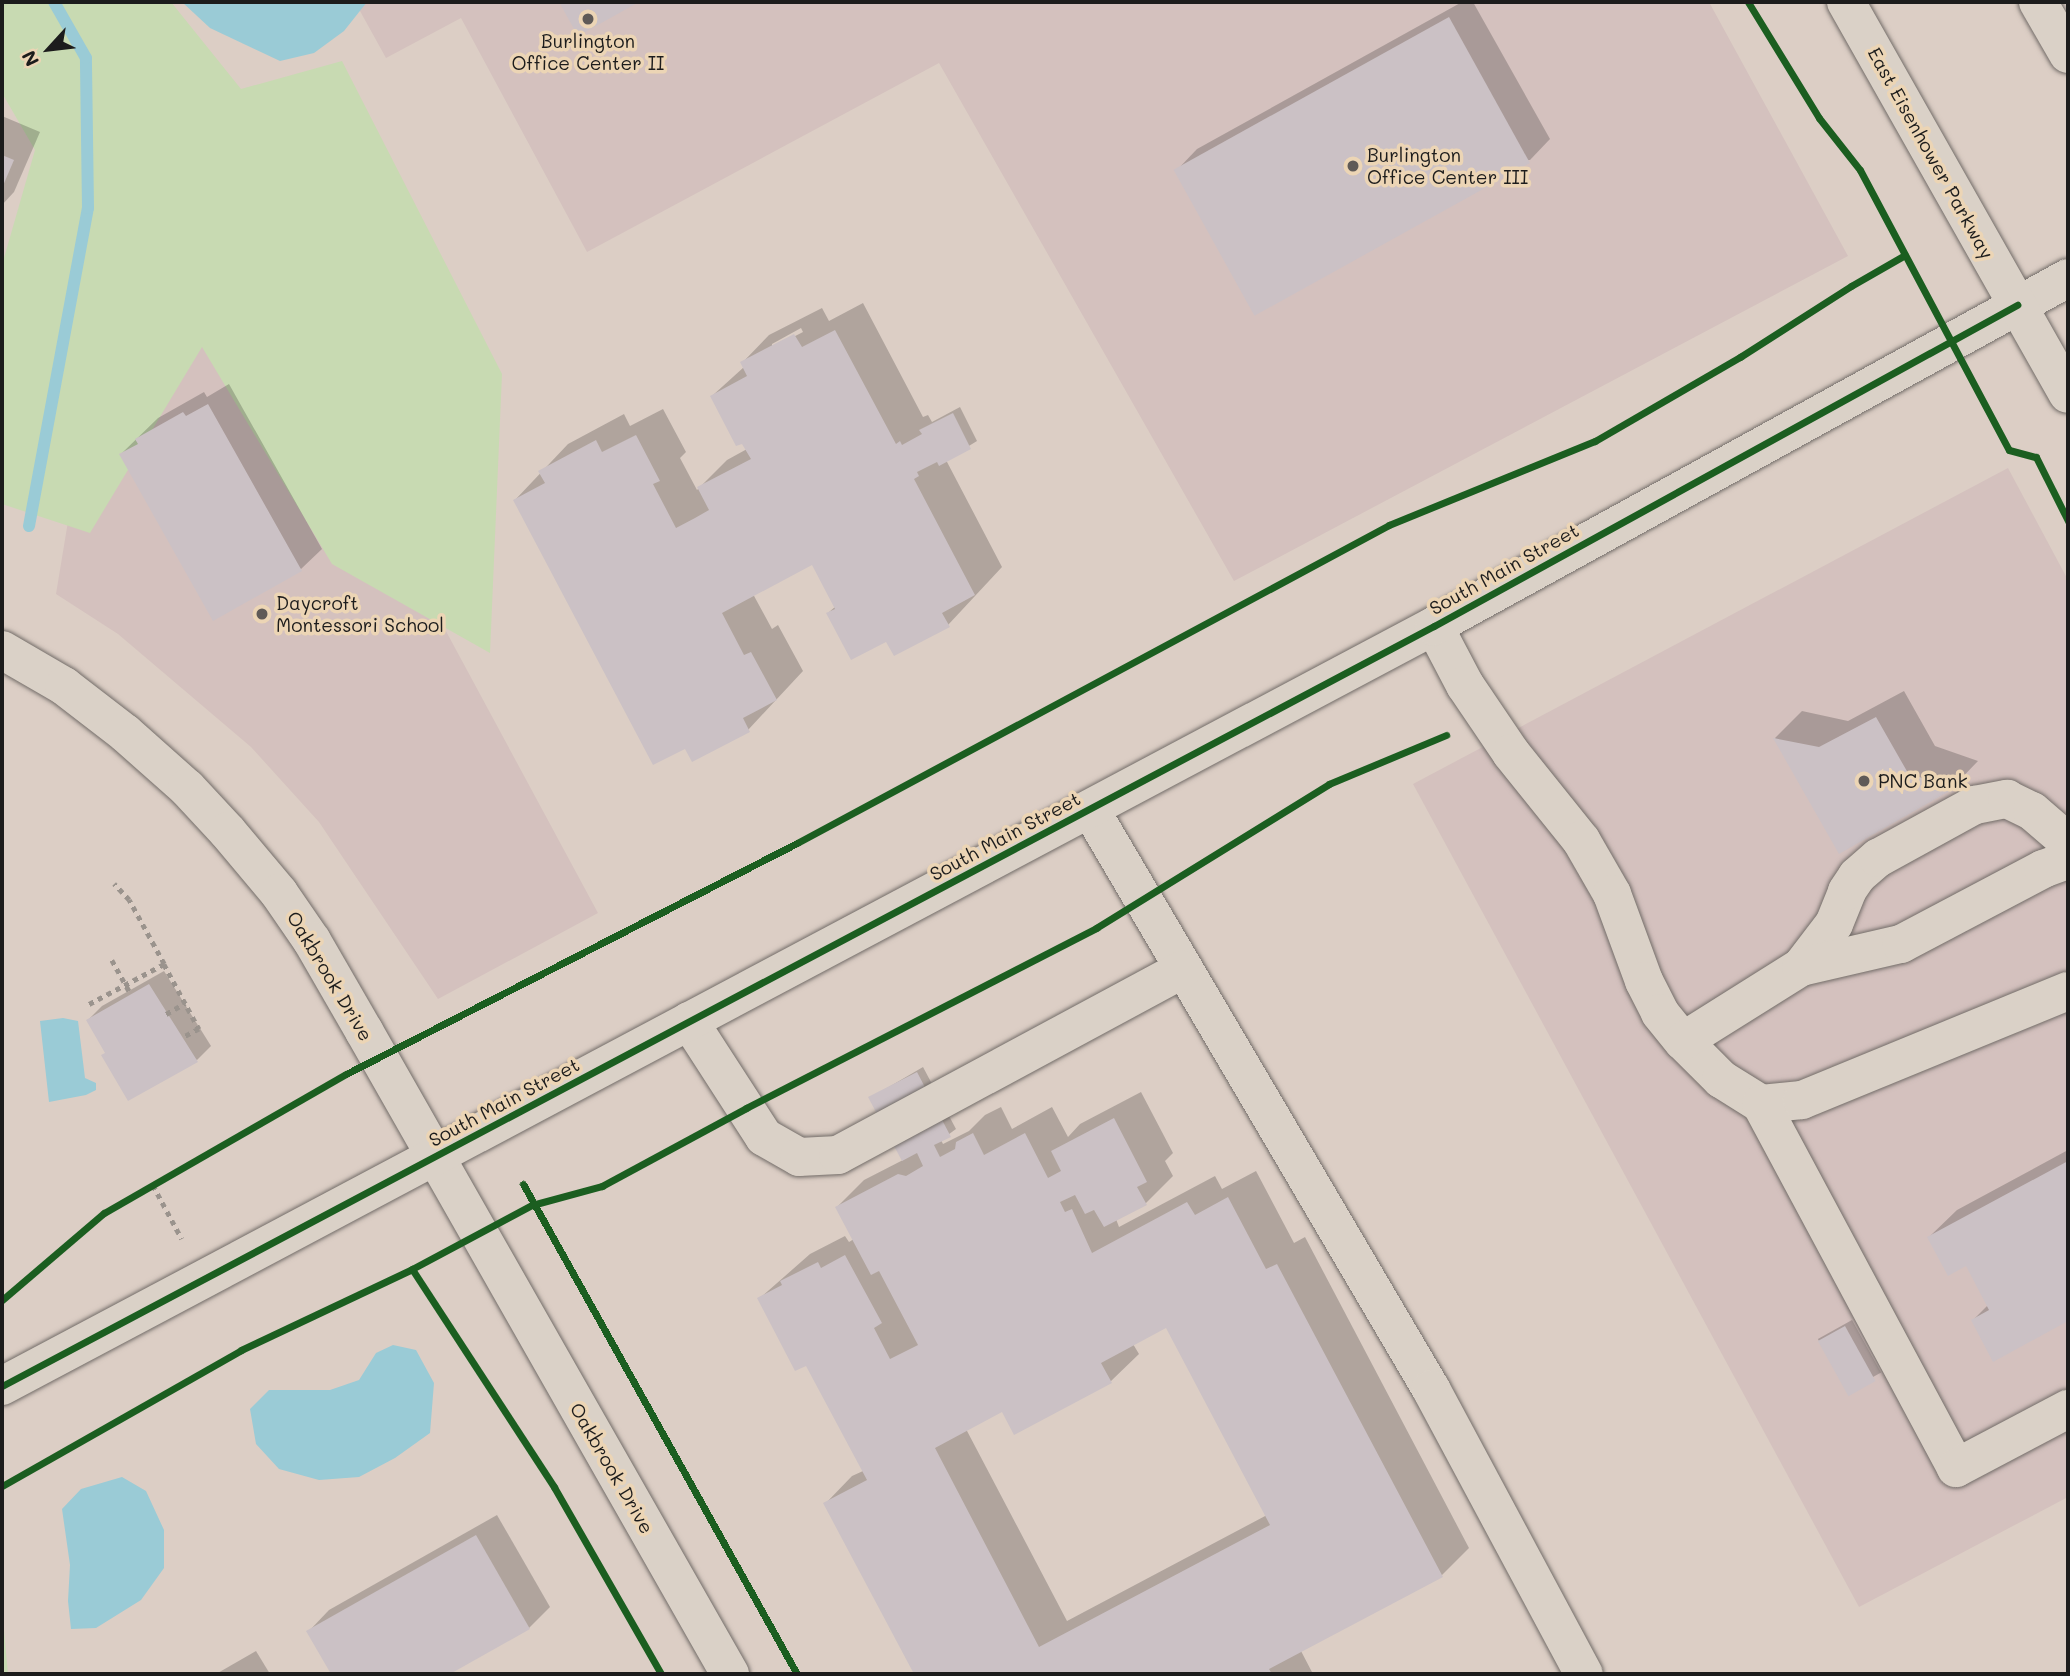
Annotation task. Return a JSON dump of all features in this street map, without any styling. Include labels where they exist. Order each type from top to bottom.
[{"type":"street","name":"East Eisenhower Parkway","points":[[1846,2],[2068,394]]},
{"type":"street","points":[[2038,2],[2068,54]]},
{"type":"street","name":"South Main Street","points":[[2,1386],[1434,626],[2068,278]]},
{"type":"street","points":[[1434,626],[1465,685],[1505,743],[1581,840],[1612,894],[1644,981],[1660,1013],[1683,1041],[1721,1079],[1761,1104],[1956,1468],[2068,1409]]},
{"type":"street","name":"Oakbrook Drive","points":[[2,650],[64,686],[125,733],[187,788],[279,893],[312,941],[730,1674]]},
{"type":"street","points":[[1801,967],[1835,924],[1847,891],[1857,876],[1878,858],[1975,805],[2007,799],[2032,811],[2068,842]]},
{"type":"street","points":[[1090,809],[1182,970],[1431,1389],[1584,1674]]},
{"type":"street","points":[[1683,1041],[1801,967],[1901,944],[2043,869],[2068,860]]},
{"type":"street","points":[[689,1021],[764,1137],[799,1157],[838,1154],[1182,970]]},
{"type":"street","points":[[1761,1104],[1802,1100],[2068,991]]},
{"type":"path","points":[[114,884],[129,900],[199,1029],[184,1037]]},
{"type":"path","points":[[112,960],[131,994]]},
{"type":"path","points":[[89,1004],[164,964]]},
{"type":"path","points":[[166,1014],[185,1003]]},
{"type":"path","points":[[143,1190],[164,1178]]},
{"type":"path","points":[[153,1185],[182,1239]]},
{"type":"shaded area","points":[[355,2],[1709,2],[1848,256],[1234,581],[939,63],[587,252],[461,18],[386,58]]},
{"type":"shaded area","name":"Daycroft Montessori School","points":[[249,266],[598,913],[438,999],[319,822],[251,747],[118,634],[56,594],[97,346]]},
{"type":"shaded area","points":[[2008,468],[2068,580],[2068,1497],[1859,1607],[1413,784]]},
{"type":"green space","points":[[2,2],[171,2],[241,89],[342,61],[502,374],[490,653],[332,564],[202,347],[90,533],[2,504],[2,265],[35,150],[2,93]]},
{"type":"green space","points":[[2,1608],[8,1674],[2,1674]]},
{"type":"water","points":[[182,2],[367,2],[344,31],[314,53],[280,61],[210,28]]},
{"type":"water","points":[[63,1018],[78,1021],[85,1078],[96,1083],[96,1090],[86,1095],[49,1102],[40,1021]]},
{"type":"water","points":[[393,1345],[416,1350],[434,1383],[430,1433],[395,1458],[359,1477],[319,1480],[279,1469],[256,1444],[250,1409],[269,1390],[330,1390],[359,1380],[376,1353]]},
{"type":"water","points":[[122,1477],[146,1491],[164,1530],[164,1568],[141,1600],[96,1628],[71,1629],[68,1601],[70,1565],[62,1509],[81,1489]]},
{"type":"building","name":"Burlington Office Center II","points":[[559,2],[639,2],[578,36]]},
{"type":"building","name":"Burlington Office Center III","points":[[1449,17],[1530,163],[1254,316],[1173,170]]},
{"type":"building","points":[[2,155],[14,160],[2,188]]},
{"type":"building","points":[[835,330],[896,444],[900,441],[902,445],[922,434],[919,430],[953,413],[971,449],[939,466],[937,462],[917,472],[919,476],[914,479],[975,595],[942,613],[950,627],[894,656],[886,642],[851,660],[826,613],[835,609],[812,565],[722,613],[744,655],[751,652],[777,700],[743,718],[750,732],[692,762],[685,749],[653,765],[513,500],[545,483],[538,471],[596,440],[602,452],[636,435],[660,481],[653,484],[676,528],[695,518],[709,510],[697,487],[751,459],[742,444],[736,446],[710,396],[747,376],[740,362],[794,334],[802,347]]},
{"type":"building","points":[[208,404],[302,571],[213,621],[119,454],[138,444],[135,439],[183,412],[186,416]]},
{"type":"building","name":"PNC Bank","points":[[1876,717],[1908,773],[1953,789],[1839,854],[1773,738],[1819,747]]},
{"type":"building","points":[[149,984],[198,1062],[128,1101],[101,1055],[105,1053],[86,1020]]},
{"type":"building","points":[[917,1072],[951,1137],[934,1145],[940,1157],[955,1149],[956,1142],[973,1133],[984,1155],[1025,1133],[1048,1178],[1061,1171],[1051,1151],[1114,1118],[1147,1182],[1137,1187],[1147,1205],[1104,1227],[1094,1210],[1085,1214],[1075,1195],[1060,1202],[1065,1212],[1072,1209],[1092,1253],[1187,1202],[1195,1215],[1228,1197],[1266,1269],[1277,1264],[1443,1577],[1269,1669],[1272,1674],[914,1674],[823,1503],[867,1480],[806,1366],[795,1371],[757,1298],[782,1285],[780,1281],[818,1262],[821,1268],[845,1255],[882,1323],[874,1328],[890,1359],[918,1345],[879,1271],[871,1275],[835,1207],[898,1174],[906,1176],[923,1166],[917,1153],[902,1161],[868,1097]],"holes":[[[1166,1328],[1270,1525],[1039,1647],[935,1448],[1002,1412],[1014,1435],[1112,1383],[1101,1363]]]},
{"type":"building","points":[[2068,1161],[2068,1321],[1993,1362],[1971,1320],[1989,1310],[1966,1266],[1948,1276],[1927,1237]]},
{"type":"building","points":[[1845,1326],[1876,1381],[1848,1396],[1818,1341]]},
{"type":"building","points":[[476,1535],[530,1629],[450,1674],[331,1674],[306,1631]]},
{"type":"waterway","points":[[29,526],[88,208],[86,58],[54,2]]},
{"type":"cycle path","points":[[1748,2],[1819,118],[1860,170],[2009,450],[2036,457],[2068,521]]},
{"type":"cycle path","points":[[2,1300],[104,1213],[346,1074],[797,843],[1389,525],[1595,441],[1740,357],[1905,255]]},
{"type":"cycle path","points":[[2,1386],[1434,626],[2017,305]]},
{"type":"cycle path","points":[[2,1486],[241,1350],[412,1269],[532,1205],[602,1186],[746,1108],[1096,928],[1329,784],[1446,735]]},
{"type":"cycle path","points":[[523,1184],[797,1674]]},
{"type":"cycle path","points":[[412,1269],[554,1487],[661,1674]]},
{"type":"place","name":"Burlington Office Center II","points":[[588,19]]},
{"type":"place","name":"Burlington Office Center III","points":[[1353,166]]},
{"type":"place","name":"Daycroft Montessori School","points":[[262,614]]},
{"type":"place","name":"PNC Bank","points":[[1864,781]]}]
